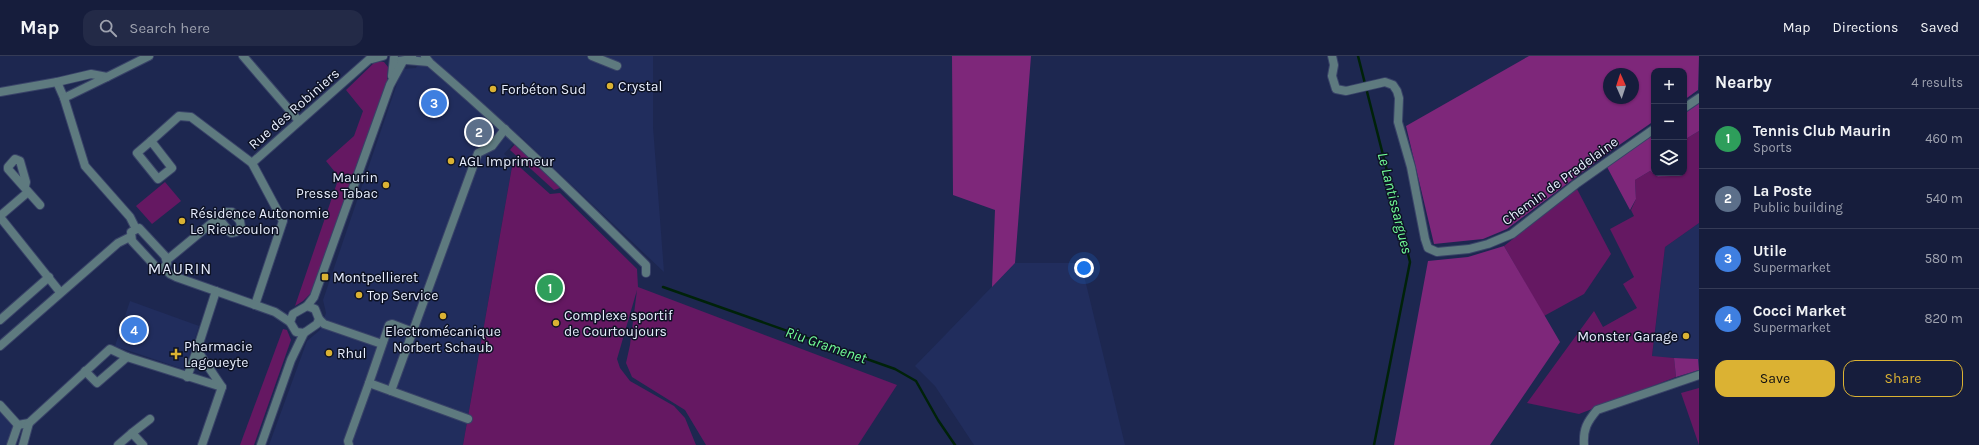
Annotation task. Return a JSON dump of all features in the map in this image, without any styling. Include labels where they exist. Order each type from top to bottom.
[{"type":"street","points":[[243,56],[299,121]]},
{"type":"street","name":"Rue des Robiniers","points":[[252,163],[373,57],[383,56]]},
{"type":"street","points":[[592,56],[601,58],[617,66]]},
{"type":"street","name":"Chemin de Pradelaine","points":[[1332,56],[1334,65],[1332,76],[1336,89],[1346,91],[1385,82],[1393,85],[1397,91],[1399,98],[1398,122],[1410,167],[1425,239],[1428,248],[1437,252],[1469,249],[1488,244],[1512,234],[1576,184],[1651,131]]},
{"type":"street","points":[[64,98],[107,78],[146,57]]},
{"type":"street","points":[[390,85],[393,57],[427,59],[556,176],[646,265],[646,273]]},
{"type":"street","points":[[292,318],[311,308],[390,85],[407,59]]},
{"type":"street","points":[[0,92],[57,82],[91,74],[107,78]]},
{"type":"street","points":[[57,82],[64,98],[86,166],[130,217],[136,229]]},
{"type":"street","points":[[1687,106],[1699,98]]},
{"type":"street","points":[[151,141],[172,168],[158,179],[137,153],[179,116],[191,117],[252,163],[283,221],[255,305]]},
{"type":"street","points":[[391,391],[478,154],[492,146],[505,130]]},
{"type":"street","points":[[40,204],[26,189],[0,217],[60,292]]},
{"type":"street","points":[[130,238],[157,268],[166,264],[219,218]]},
{"type":"street","points":[[130,238],[131,232],[136,229],[141,229],[166,264],[170,274],[292,318],[300,333]]},
{"type":"street","points":[[0,346],[60,292],[118,244],[130,238]]},
{"type":"street","points":[[0,320],[48,277]]},
{"type":"street","points":[[187,377],[216,291]]},
{"type":"street","points":[[311,308],[320,322],[382,344]]},
{"type":"street","points":[[261,445],[300,333],[320,322]]},
{"type":"street","points":[[349,445],[348,441],[389,325],[392,324],[413,332]]},
{"type":"street","points":[[23,445],[29,423],[110,349],[127,357],[222,387]]},
{"type":"street","points":[[197,350],[222,387]]},
{"type":"street","points":[[85,371],[97,383],[127,357]]},
{"type":"street","points":[[1584,445],[1584,430],[1588,420],[1597,410],[1699,375]]},
{"type":"street","points":[[369,383],[468,419]]},
{"type":"street","points":[[202,445],[222,387]]},
{"type":"street","points":[[0,405],[18,425]]},
{"type":"street","points":[[118,445],[150,419]]},
{"type":"street","points":[[18,425],[29,423]]},
{"type":"street","points":[[11,445],[18,425]]},
{"type":"street","points":[[132,433],[142,445]]},
{"type":"shaded area","points":[[421,56],[653,56],[653,127],[664,272],[520,136],[504,154],[513,161],[463,445],[269,445],[307,341],[320,330],[326,313],[323,300],[402,69],[416,68]]},
{"type":"shaded area","points":[[952,56],[1031,56],[1015,263],[992,287],[995,210],[953,195]]},
{"type":"shaded area","points":[[1529,56],[1699,56],[1698,90],[1687,98],[1687,68],[1651,68],[1651,123],[1612,150],[1507,229],[1483,239],[1434,244],[1406,126]]},
{"type":"shaded area","points":[[376,61],[384,62],[388,67],[387,82],[311,293],[295,306],[339,177],[326,161],[354,136],[363,111],[346,90]]},
{"type":"shaded area","points":[[1699,103],[1699,131],[1687,138],[1687,112]]},
{"type":"shaded area","points":[[1699,131],[1699,223],[1665,247],[1652,356],[1674,358],[1676,377],[1579,414],[1527,403],[1594,311],[1603,327],[1637,308],[1623,284],[1634,277],[1610,229],[1634,216],[1631,210],[1636,199],[1635,180],[1650,171],[1651,176],[1658,177],[1687,176],[1687,138]]},
{"type":"shaded area","points":[[1651,136],[1651,172],[1635,180],[1636,199],[1630,210],[1607,167]]},
{"type":"shaded area","points":[[516,143],[560,184],[560,188],[554,190],[510,150]]},
{"type":"shaded area","points":[[513,161],[550,194],[560,193],[637,269],[638,287],[897,385],[858,445],[706,445],[685,410],[632,377],[626,363],[630,345],[637,290],[617,359],[620,368],[630,381],[674,406],[685,418],[696,445],[463,445]]},
{"type":"shaded area","points":[[165,182],[181,201],[152,224],[136,206]]},
{"type":"shaded area","points":[[1577,189],[1611,254],[1584,294],[1544,316],[1504,246]]},
{"type":"shaded area","points":[[1699,223],[1699,368],[1698,359],[1652,357],[1665,247]]},
{"type":"shaded area","points":[[1504,246],[1560,342],[1490,445],[1394,445],[1428,261],[1468,257]]},
{"type":"shaded area","points":[[1015,263],[1081,263],[1125,445],[974,445],[935,386],[915,366]]},
{"type":"shaded area","points":[[130,301],[199,326],[186,366],[183,369],[115,346]]},
{"type":"shaded area","points":[[283,329],[287,330],[291,340],[254,445],[240,445]]},
{"type":"shaded area","points":[[1674,358],[1698,359],[1699,370],[1676,377]]},
{"type":"shaded area","points":[[1699,388],[1699,445],[1681,393]]},
{"type":"shaded area","points":[[0,412],[13,426],[7,445],[0,445]]},
{"type":"waterway","name":"Le Lantissargues","points":[[1358,56],[1410,262],[1374,445]]},
{"type":"waterway","name":"Riu Gramenet","points":[[663,287],[895,369],[916,381],[938,420],[955,445]]},
{"type":"place","name":"Crystal","points":[[610,86]]},
{"type":"place","name":"Forbéton Sud","points":[[493,89]]},
{"type":"place","name":"Utile","points":[[434,103]]},
{"type":"place","name":"La Poste","points":[[479,132]]},
{"type":"place","name":"AGL Imprimeur","points":[[451,161]]},
{"type":"place","name":"Maurin Presse Tabac","points":[[386,185]]},
{"type":"place","name":"Résidence Autonomie Le Rieucoulon","points":[[182,221]]},
{"type":"place","name":"Montpellieret","points":[[325,277]]},
{"type":"place","name":"Tennis Club Maurin","points":[[550,288]]},
{"type":"place","name":"Top Service","points":[[359,295]]},
{"type":"place","name":"Electromécanique Norbert Schaub","points":[[443,316]]},
{"type":"place","name":"Complexe sportif de Courtoujours","points":[[556,323]]},
{"type":"place","name":"Cocci Market","points":[[134,330]]},
{"type":"place","name":"Monster Garage","points":[[1686,336]]},
{"type":"place","name":"Rhul","points":[[329,353]]},
{"type":"place","name":"Pharmacie Lagoueyte","points":[[176,354]]},
{"type":"district","name":"MAURIN","points":[[180,268]]}]
